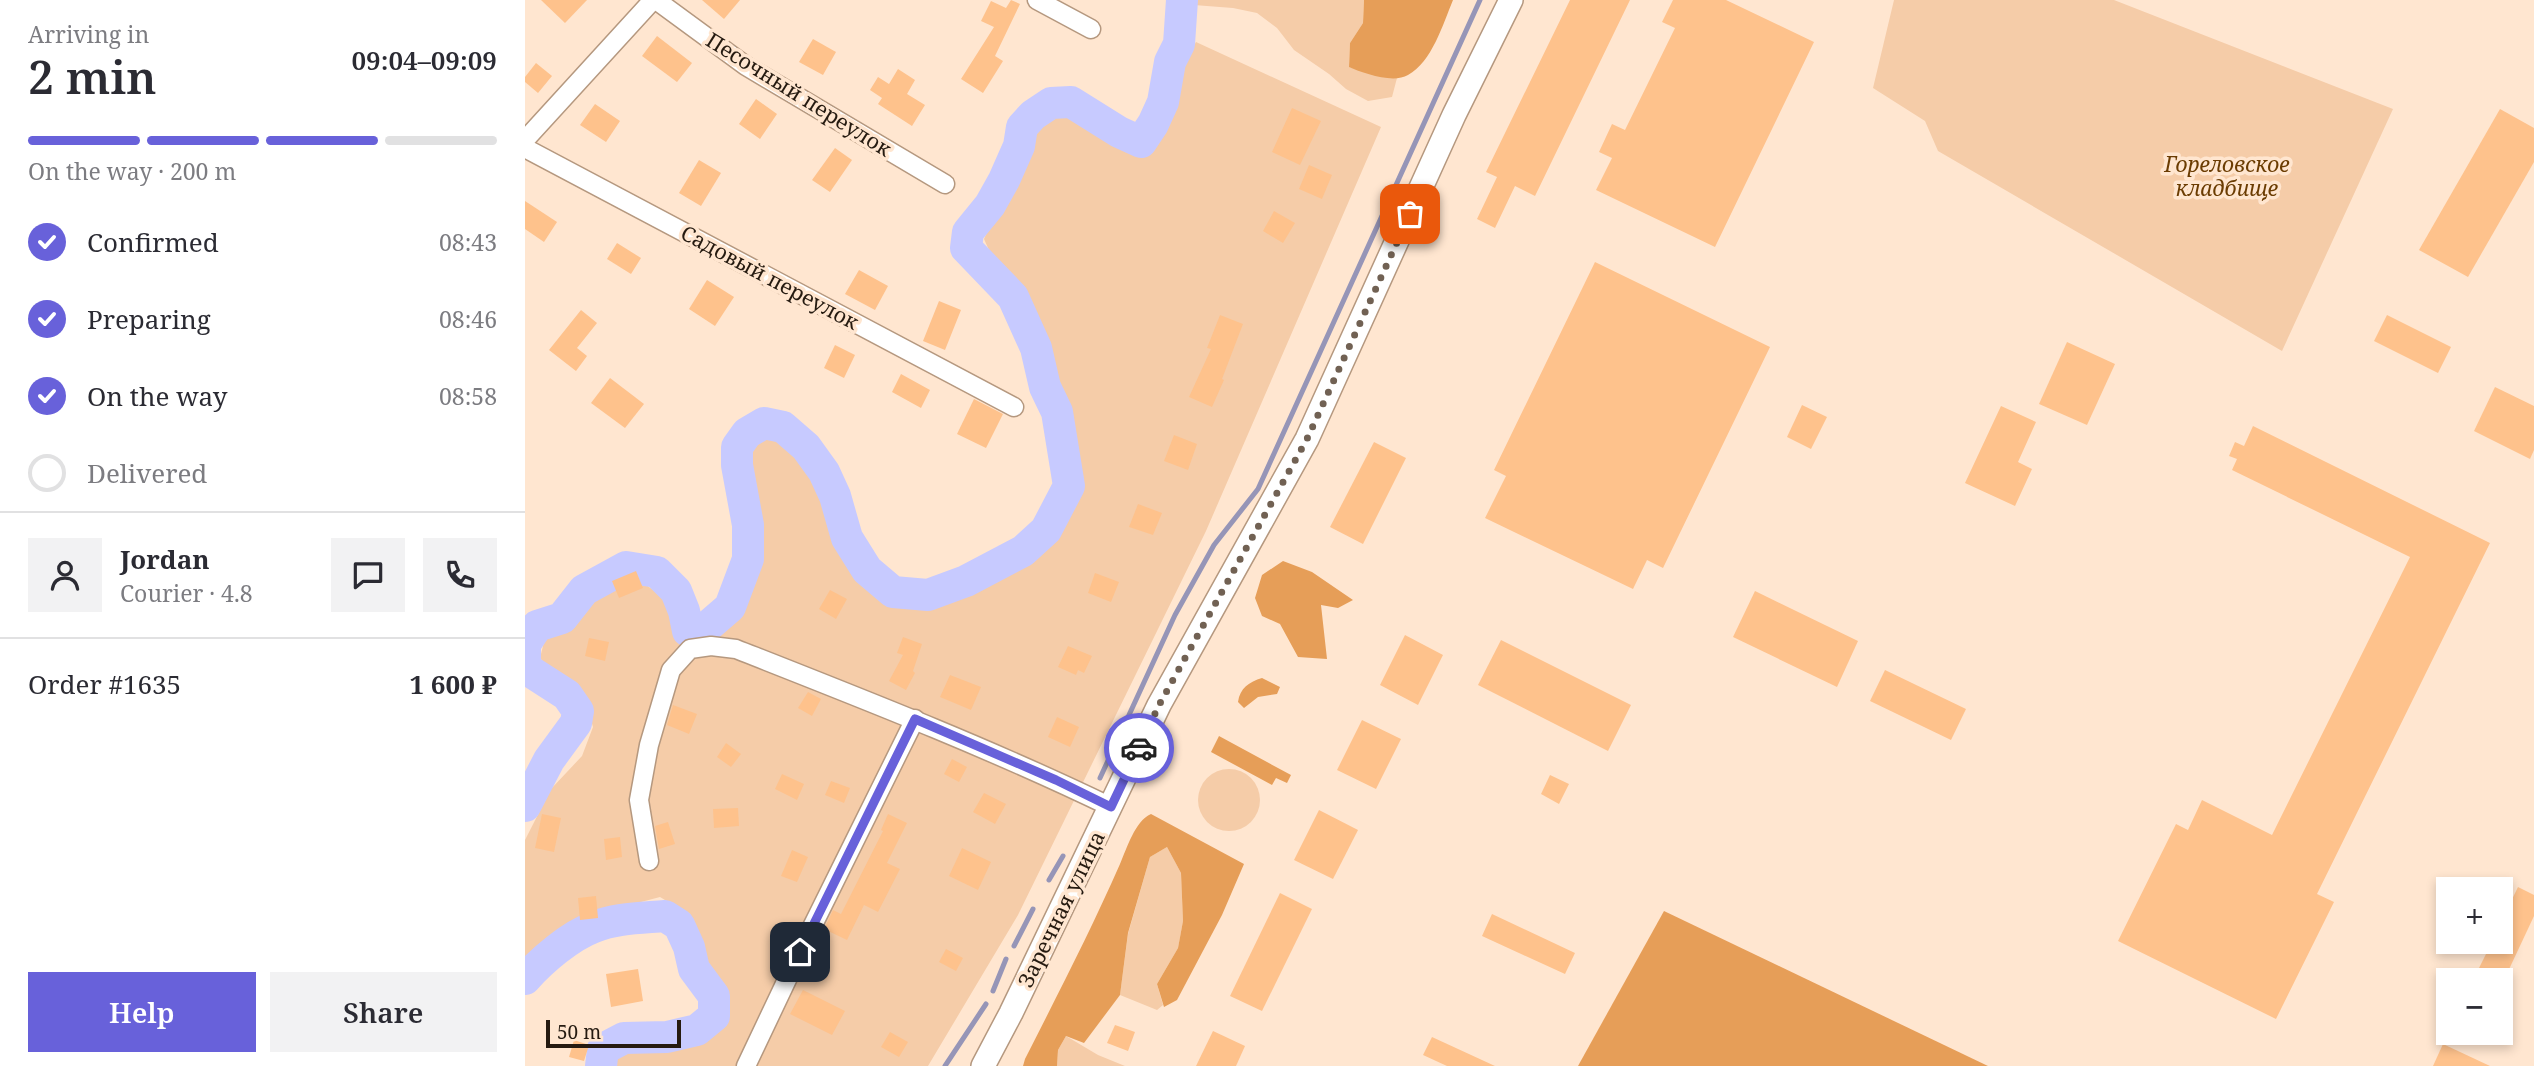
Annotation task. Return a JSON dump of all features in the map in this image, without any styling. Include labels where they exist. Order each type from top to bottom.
[{"type":"street","points":[[525,140],[655,0]]},
{"type":"street","name":"Песочный переулок","points":[[655,0],[746,66],[945,184]]},
{"type":"street","points":[[1037,0],[1091,29]]},
{"type":"street","name":"Заречная улица","points":[[983,1066],[1159,705],[1307,439],[1454,115],[1511,0]]},
{"type":"street","name":"Садовый переулок","points":[[525,148],[1014,407]]},
{"type":"street","points":[[649,861],[639,800],[649,746],[671,670],[690,649],[711,646],[736,649],[915,719],[1056,780],[1111,807]]},
{"type":"street","points":[[746,1066],[915,719]]},
{"type":"green space","points":[[1195,0],[1364,0],[1363,23],[1350,43],[1349,67],[1397,78],[1392,97],[1368,101],[1346,89],[1294,50],[1277,28],[1257,13],[1194,5]]},
{"type":"green space","name":"Гореловское кладбище","points":[[1894,0],[2114,0],[2393,109],[2282,351],[1938,151],[1925,121],[1873,88]]},
{"type":"green space","points":[[1196,42],[1381,127],[1206,531],[1018,915],[928,1066],[614,1066],[619,1052],[668,1047],[715,1033],[730,1005],[707,962],[690,915],[660,897],[584,917],[525,963],[525,840],[551,789],[582,756],[593,727],[584,696],[556,681],[540,658],[545,638],[570,621],[591,599],[606,589],[637,578],[665,599],[677,635],[697,635],[724,624],[743,595],[758,544],[745,450],[755,435],[770,431],[791,440],[820,474],[839,533],[860,575],[893,602],[938,602],[991,582],[1032,552],[1064,518],[1078,481],[1053,364],[1028,294],[993,259],[984,239],[1031,135],[1047,116],[1070,115],[1128,148],[1153,148],[1170,112],[1178,75]]},
{"type":"green space","points":[[1229,769],[1241,771],[1251,778],[1258,788],[1258,812],[1251,822],[1241,829],[1229,831],[1217,829],[1207,822],[1200,812],[1198,800],[1200,788],[1207,778],[1217,771]]},
{"type":"green space","points":[[1167,847],[1181,873],[1183,921],[1178,948],[1157,984],[1163,1005],[1157,1010],[1120,995],[1128,934],[1150,857]]},
{"type":"green space","points":[[1066,1036],[1098,1055],[1125,1066],[1057,1066],[1058,1050]]},
{"type":"shaded area","points":[[1364,0],[1453,0],[1436,42],[1424,61],[1408,75],[1394,78],[1378,77],[1349,67],[1350,43],[1363,23]]},
{"type":"shaded area","points":[[1283,561],[1312,572],[1353,600],[1338,608],[1321,605],[1327,659],[1298,657],[1280,624],[1262,616],[1255,598],[1262,575]]},
{"type":"shaded area","points":[[1262,678],[1280,687],[1277,694],[1258,697],[1244,708],[1238,702],[1243,689]]},
{"type":"shaded area","points":[[1219,736],[1291,775],[1287,783],[1276,778],[1272,785],[1211,752]]},
{"type":"shaded area","points":[[1151,814],[1244,864],[1222,915],[1177,1000],[1164,1007],[1157,984],[1178,948],[1183,921],[1181,873],[1167,847],[1150,857],[1128,933],[1120,995],[1084,1043],[1066,1036],[1058,1050],[1057,1066],[1023,1066],[1098,913],[1132,836],[1140,823]]},
{"type":"shaded area","points":[[1664,911],[1988,1066],[1578,1066]]},
{"type":"building","points":[[541,0],[587,0],[565,23]]},
{"type":"building","points":[[702,0],[740,0],[724,19]]},
{"type":"building","points":[[1011,0],[1020,4],[995,56],[1003,61],[983,93],[961,79],[994,27],[981,21],[991,1],[1006,8]]},
{"type":"building","points":[[1570,0],[1630,0],[1535,196],[1515,186],[1495,228],[1477,219],[1497,177],[1486,172]]},
{"type":"building","points":[[1673,0],[1726,0],[1814,42],[1715,247],[1596,190],[1612,158],[1599,152],[1612,124],[1625,130],[1675,28],[1662,22]]},
{"type":"building","points":[[657,36],[692,63],[677,82],[642,56]]},
{"type":"building","points":[[813,39],[836,52],[823,75],[799,62]]},
{"type":"building","points":[[536,63],[552,76],[538,93],[525,82],[525,77]]},
{"type":"building","points":[[898,69],[915,80],[907,94],[925,105],[912,126],[878,104],[882,98],[870,90],[878,77],[889,84]]},
{"type":"building","points":[[756,99],[777,114],[760,139],[739,124]]},
{"type":"building","points":[[595,104],[620,121],[606,142],[580,125]]},
{"type":"building","points":[[1292,108],[1321,121],[1300,165],[1272,152]]},
{"type":"building","points":[[2500,109],[2534,128],[2534,162],[2468,277],[2419,250]]},
{"type":"building","points":[[835,148],[852,160],[830,192],[812,180]]},
{"type":"building","points":[[699,160],[721,173],[701,206],[679,193]]},
{"type":"building","points":[[1309,165],[1332,175],[1322,199],[1299,189]]},
{"type":"building","points":[[525,201],[557,222],[544,242],[525,229]]},
{"type":"building","points":[[1274,211],[1295,223],[1283,243],[1263,231]]},
{"type":"building","points":[[617,243],[641,258],[631,274],[607,259]]},
{"type":"building","points":[[1595,262],[1770,347],[1663,568],[1647,560],[1633,589],[1485,518],[1506,476],[1494,470]]},
{"type":"building","points":[[859,270],[888,286],[875,310],[845,294]]},
{"type":"building","points":[[707,280],[734,297],[715,326],[689,309]]},
{"type":"building","points":[[939,301],[961,310],[945,350],[923,341]]},
{"type":"building","points":[[581,310],[597,323],[577,348],[587,356],[576,371],[549,350]]},
{"type":"building","points":[[1220,315],[1243,324],[1212,407],[1189,397],[1211,349],[1207,348]]},
{"type":"building","points":[[2387,315],[2451,347],[2438,373],[2374,341]]},
{"type":"building","points":[[2067,342],[2115,364],[2087,425],[2039,404]]},
{"type":"building","points":[[835,345],[855,355],[844,378],[824,368]]},
{"type":"building","points":[[901,374],[930,390],[921,408],[892,392]]},
{"type":"building","points":[[610,378],[644,404],[625,428],[591,403]]},
{"type":"building","points":[[2495,387],[2534,406],[2534,450],[2530,459],[2474,431]]},
{"type":"building","points":[[974,399],[1003,414],[986,448],[957,434]]},
{"type":"building","points":[[1802,405],[1827,417],[1811,449],[1787,437]]},
{"type":"building","points":[[2001,406],[2036,422],[2018,462],[2032,469],[2015,506],[1965,483]]},
{"type":"building","points":[[2253,426],[2490,543],[2317,894],[2334,902],[2276,1019],[2118,941],[2176,824],[2188,830],[2202,800],[2272,835],[2410,557],[2232,470],[2237,459],[2229,456],[2235,442],[2244,446]]},
{"type":"building","points":[[1174,435],[1197,444],[1188,470],[1164,461]]},
{"type":"building","points":[[1374,442],[1406,458],[1363,544],[1330,527]]},
{"type":"building","points":[[1138,504],[1162,513],[1153,535],[1129,527]]},
{"type":"building","points":[[636,571],[643,588],[619,598],[612,581]]},
{"type":"building","points":[[1095,573],[1119,582],[1111,602],[1088,593]]},
{"type":"building","points":[[830,590],[847,599],[836,619],[819,609]]},
{"type":"building","points":[[1755,591],[1858,641],[1837,687],[1733,637]]},
{"type":"building","points":[[1405,635],[1443,655],[1418,705],[1380,685]]},
{"type":"building","points":[[903,637],[922,644],[913,671],[915,673],[906,690],[889,681],[903,655],[897,653]]},
{"type":"building","points":[[589,638],[609,642],[605,661],[585,656]]},
{"type":"building","points":[[1501,640],[1631,705],[1608,751],[1478,685]]},
{"type":"building","points":[[1068,646],[1092,656],[1084,673],[1078,670],[1076,675],[1058,667]]},
{"type":"building","points":[[1885,670],[1966,709],[1951,740],[1870,701]]},
{"type":"building","points":[[950,675],[981,687],[971,710],[940,697]]},
{"type":"building","points":[[808,692],[821,699],[812,716],[798,708]]},
{"type":"building","points":[[673,705],[697,714],[689,734],[667,725]]},
{"type":"building","points":[[1057,717],[1079,727],[1070,747],[1048,737]]},
{"type":"building","points":[[1362,720],[1401,739],[1376,789],[1337,770]]},
{"type":"building","points":[[726,743],[741,754],[731,767],[717,757]]},
{"type":"building","points":[[952,759],[967,767],[959,782],[944,774]]},
{"type":"building","points":[[782,774],[804,784],[797,800],[775,789]]},
{"type":"building","points":[[1550,775],[1569,784],[1559,804],[1541,794]]},
{"type":"building","points":[[831,781],[850,788],[844,803],[825,795]]},
{"type":"building","points":[[984,793],[1006,804],[995,824],[973,812]]},
{"type":"building","points":[[738,808],[739,826],[714,828],[713,809]]},
{"type":"building","points":[[1319,810],[1358,830],[1333,879],[1294,860]]},
{"type":"building","points":[[542,814],[561,818],[554,852],[535,848]]},
{"type":"building","points":[[888,814],[907,823],[887,863],[900,869],[878,912],[864,905],[847,940],[824,929],[833,910],[841,914],[883,831],[881,830]]},
{"type":"building","points":[[668,822],[675,844],[659,849],[655,826]]},
{"type":"building","points":[[620,837],[622,857],[606,860],[604,839]]},
{"type":"building","points":[[962,848],[991,862],[978,890],[949,876]]},
{"type":"building","points":[[792,850],[808,857],[797,882],[781,876]]},
{"type":"building","points":[[2518,887],[2534,895],[2534,916],[2510,968],[2479,968],[2486,954],[2513,954],[2513,897]]},
{"type":"building","points":[[1280,893],[1312,909],[1262,1011],[1230,996]]},
{"type":"building","points":[[596,896],[598,918],[580,920],[578,898]]},
{"type":"building","points":[[1492,914],[1575,953],[1565,974],[1482,936]]},
{"type":"building","points":[[946,949],[963,958],[956,971],[939,962]]},
{"type":"building","points":[[638,969],[643,1001],[611,1007],[606,974]]},
{"type":"building","points":[[803,990],[845,1011],[832,1035],[790,1014]]},
{"type":"building","points":[[1115,1025],[1135,1032],[1128,1051],[1107,1043]]},
{"type":"building","points":[[1213,1031],[1245,1046],[1236,1066],[1196,1066]]},
{"type":"building","points":[[890,1032],[908,1042],[899,1057],[881,1047]]},
{"type":"building","points":[[1432,1037],[1495,1066],[1447,1066],[1423,1055]]},
{"type":"building","points":[[574,1040],[589,1045],[584,1061],[569,1057]]},
{"type":"building","points":[[2443,1045],[2445,1045],[2490,1066],[2433,1066]]},
{"type":"waterway","points":[[525,806],[549,760],[576,723],[578,711],[567,695],[525,668],[525,644],[537,626],[562,618],[584,590],[626,567],[657,572],[676,591],[688,631],[708,626],[730,607],[748,559],[748,525],[737,465],[737,447],[747,433],[764,423],[783,427],[806,447],[824,472],[835,496],[847,538],[867,570],[893,592],[928,595],[966,581],[1023,551],[1046,530],[1069,486],[1057,412],[1045,387],[1036,348],[1013,297],[966,248],[968,232],[990,205],[1004,180],[1019,146],[1022,127],[1033,115],[1051,103],[1071,102],[1119,132],[1141,142],[1163,102],[1170,62],[1179,44],[1182,0]]},
{"type":"waterway","points":[[1100,778],[1175,615],[1214,545],[1258,489],[1480,0]]},
{"type":"waterway","points":[[1049,880],[1063,856]]},
{"type":"waterway","points":[[1014,946],[1033,909]]},
{"type":"waterway","points":[[525,979],[566,942],[602,924],[665,916],[679,925],[689,947],[694,969],[714,996],[714,1016],[697,1030],[667,1037],[624,1038],[603,1049],[601,1066]]},
{"type":"waterway","points":[[993,991],[1006,959]]},
{"type":"waterway","points":[[945,1066],[986,1004]]},
{"type":"way so far","points":[[1139,748],[1159,705],[1307,439],[1410,214]]},
{"type":"route","points":[[800,952],[915,719],[1056,780],[1111,807],[1139,748]]}]
